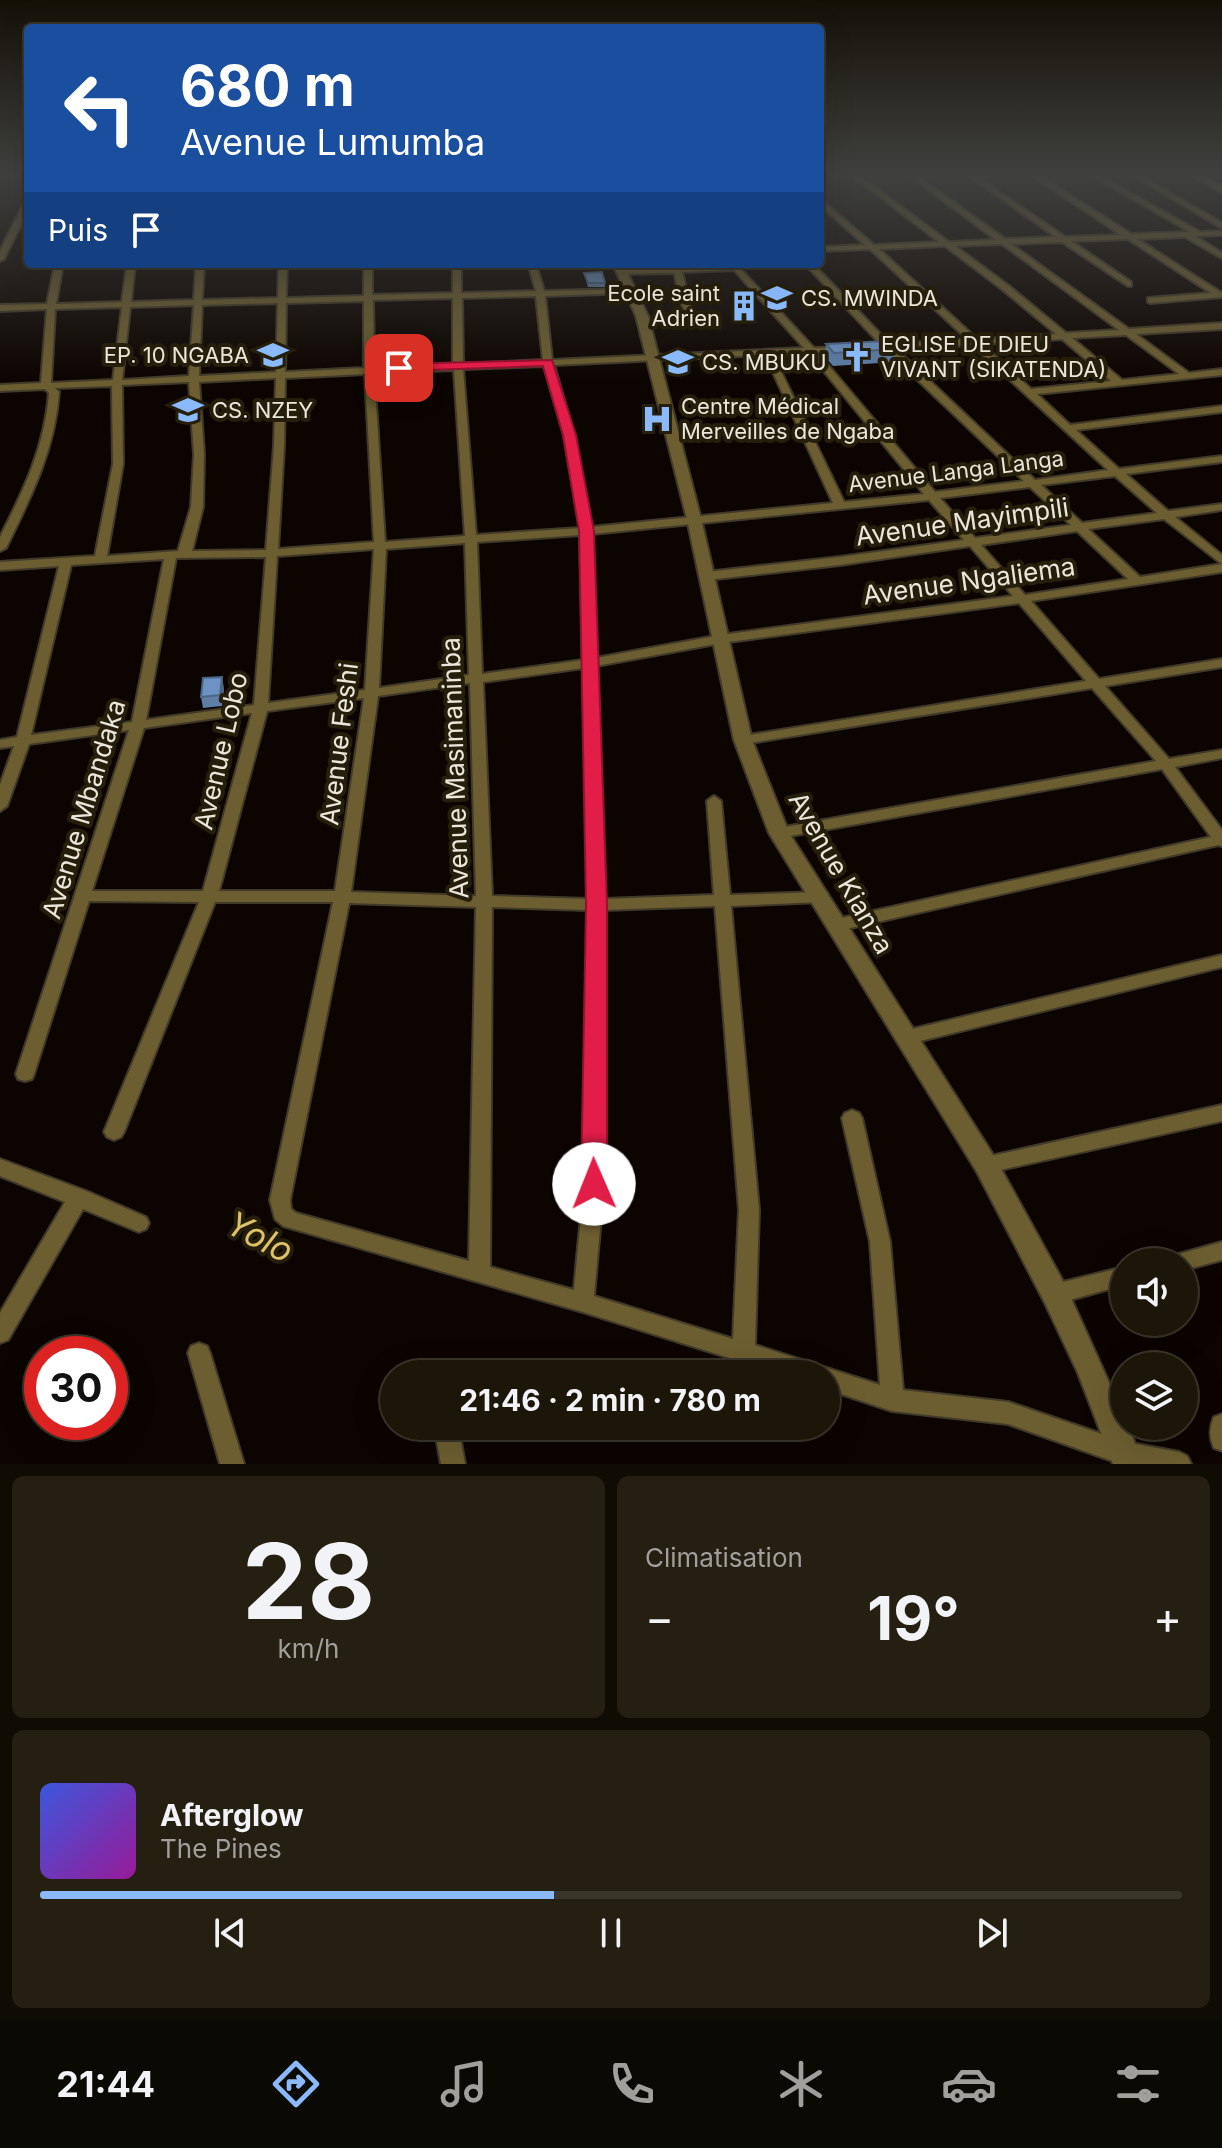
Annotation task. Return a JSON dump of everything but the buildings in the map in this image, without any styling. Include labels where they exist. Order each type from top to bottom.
[{"type":"street","points":[[869,244],[1116,473],[1222,561]]},
{"type":"street","points":[[824,249],[941,244]]},
{"type":"street","points":[[949,244],[1121,384]]},
{"type":"street","points":[[1010,244],[1188,376]]},
{"type":"street","points":[[1067,244],[1128,284]]},
{"type":"street","points":[[1142,244],[1221,295]]},
{"type":"street","points":[[1203,244],[1222,256]]},
{"type":"street","points":[[46,385],[51,306],[58,268]]},
{"type":"street","points":[[100,560],[118,464],[117,382],[130,268]]},
{"type":"street","points":[[188,554],[184,551],[197,507],[199,454],[194,379],[200,268]]},
{"type":"street","name":"Avenue Lobo","points":[[114,1132],[210,895],[261,707],[274,553],[283,268]]},
{"type":"street","name":"Avenue Feshi","points":[[368,268],[369,369],[380,546],[372,691],[342,897],[280,1200],[282,1213],[290,1220],[479,1271]]},
{"type":"street","name":"Avenue Masimaninba","points":[[457,268],[458,365],[471,539],[484,901],[479,1271]]},
{"type":"street","points":[[533,268],[540,292],[548,362],[569,435],[586,531],[596,905],[594,1184],[583,1302]]},
{"type":"street","points":[[620,268],[706,268]]},
{"type":"street","name":"Avenue Kianza","points":[[620,268],[642,316],[694,519],[743,740],[779,833],[986,1165],[1055,1294],[1126,1459]]},
{"type":"street","points":[[736,268],[811,350],[932,496],[1166,764],[1222,840],[837,925]]},
{"type":"street","points":[[813,268],[889,348],[1138,582]]},
{"type":"street","points":[[677,270],[687,308]]},
{"type":"street","points":[[0,308],[457,293],[630,291]]},
{"type":"street","points":[[1151,300],[1221,295]]},
{"type":"street","points":[[0,388],[889,348],[1222,326]]},
{"type":"street","points":[[768,353],[840,505]]},
{"type":"street","points":[[1032,392],[1222,372]]},
{"type":"street","points":[[0,548],[45,455],[54,421],[54,392],[46,385]]},
{"type":"street","points":[[1069,428],[1222,409]]},
{"type":"street","name":"Avenue Langa Langa","points":[[0,566],[188,554],[274,553],[586,531],[932,496],[1222,459]]},
{"type":"street","name":"Avenue Mayimpili","points":[[707,576],[975,543],[1222,507]]},
{"type":"street","name":"Avenue Mbandaka","points":[[25,1074],[138,725],[171,555]]},
{"type":"street","points":[[0,806],[23,741],[65,564]]},
{"type":"street","name":"Avenue Ngaliema","points":[[0,744],[589,663],[721,639],[1022,599],[1222,568]]},
{"type":"street","points":[[743,740],[1222,663]]},
{"type":"street","points":[[779,833],[1222,754]]},
{"type":"street","points":[[714,801],[749,1210],[744,1351]]},
{"type":"street","points":[[83,896],[342,897],[596,905],[821,897]]},
{"type":"street","points":[[904,1038],[1222,961]]},
{"type":"street","points":[[986,1165],[1222,1113]]},
{"type":"street","points":[[852,1118],[880,1242],[892,1400]]},
{"type":"street","points":[[0,1167],[139,1223]]},
{"type":"street","points":[[0,1333],[79,1197]]},
{"type":"street","points":[[1198,1257],[1222,1251]]},
{"type":"street","points":[[479,1271],[771,1360]]},
{"type":"street","points":[[1055,1294],[1110,1280]]},
{"type":"street","points":[[199,1353],[232,1464]]},
{"type":"street","points":[[840,1383],[892,1400],[1008,1413],[1126,1459],[1179,1464]]},
{"type":"street","points":[[1222,1425],[1222,1440]]},
{"type":"street","points":[[449,1440],[453,1464]]},
{"type":"water","name":"Yolo","points":[[0,244],[24,244],[24,268],[824,268],[824,244],[1222,244],[1222,1464],[0,1464]]},
{"type":"place","name":"CS. MWINDA","points":[[777,298]]},
{"type":"place","name":"Ecole saint Adrien","points":[[744,306]]},
{"type":"place","name":"EP. 10 NGABA","points":[[273,355]]},
{"type":"place","name":"EGLISE DE DIEU VIVANT (SIKATENDA)","points":[[857,357]]},
{"type":"place","name":"CS. MBUKU","points":[[678,362]]},
{"type":"place","name":"CS. NZEY","points":[[188,410]]},
{"type":"place","name":"Centre Médical Merveilles de Ngaba","points":[[657,419]]},
{"type":"route","points":[[399,368],[548,362],[569,435],[586,531],[596,905],[594,1184]]}]
